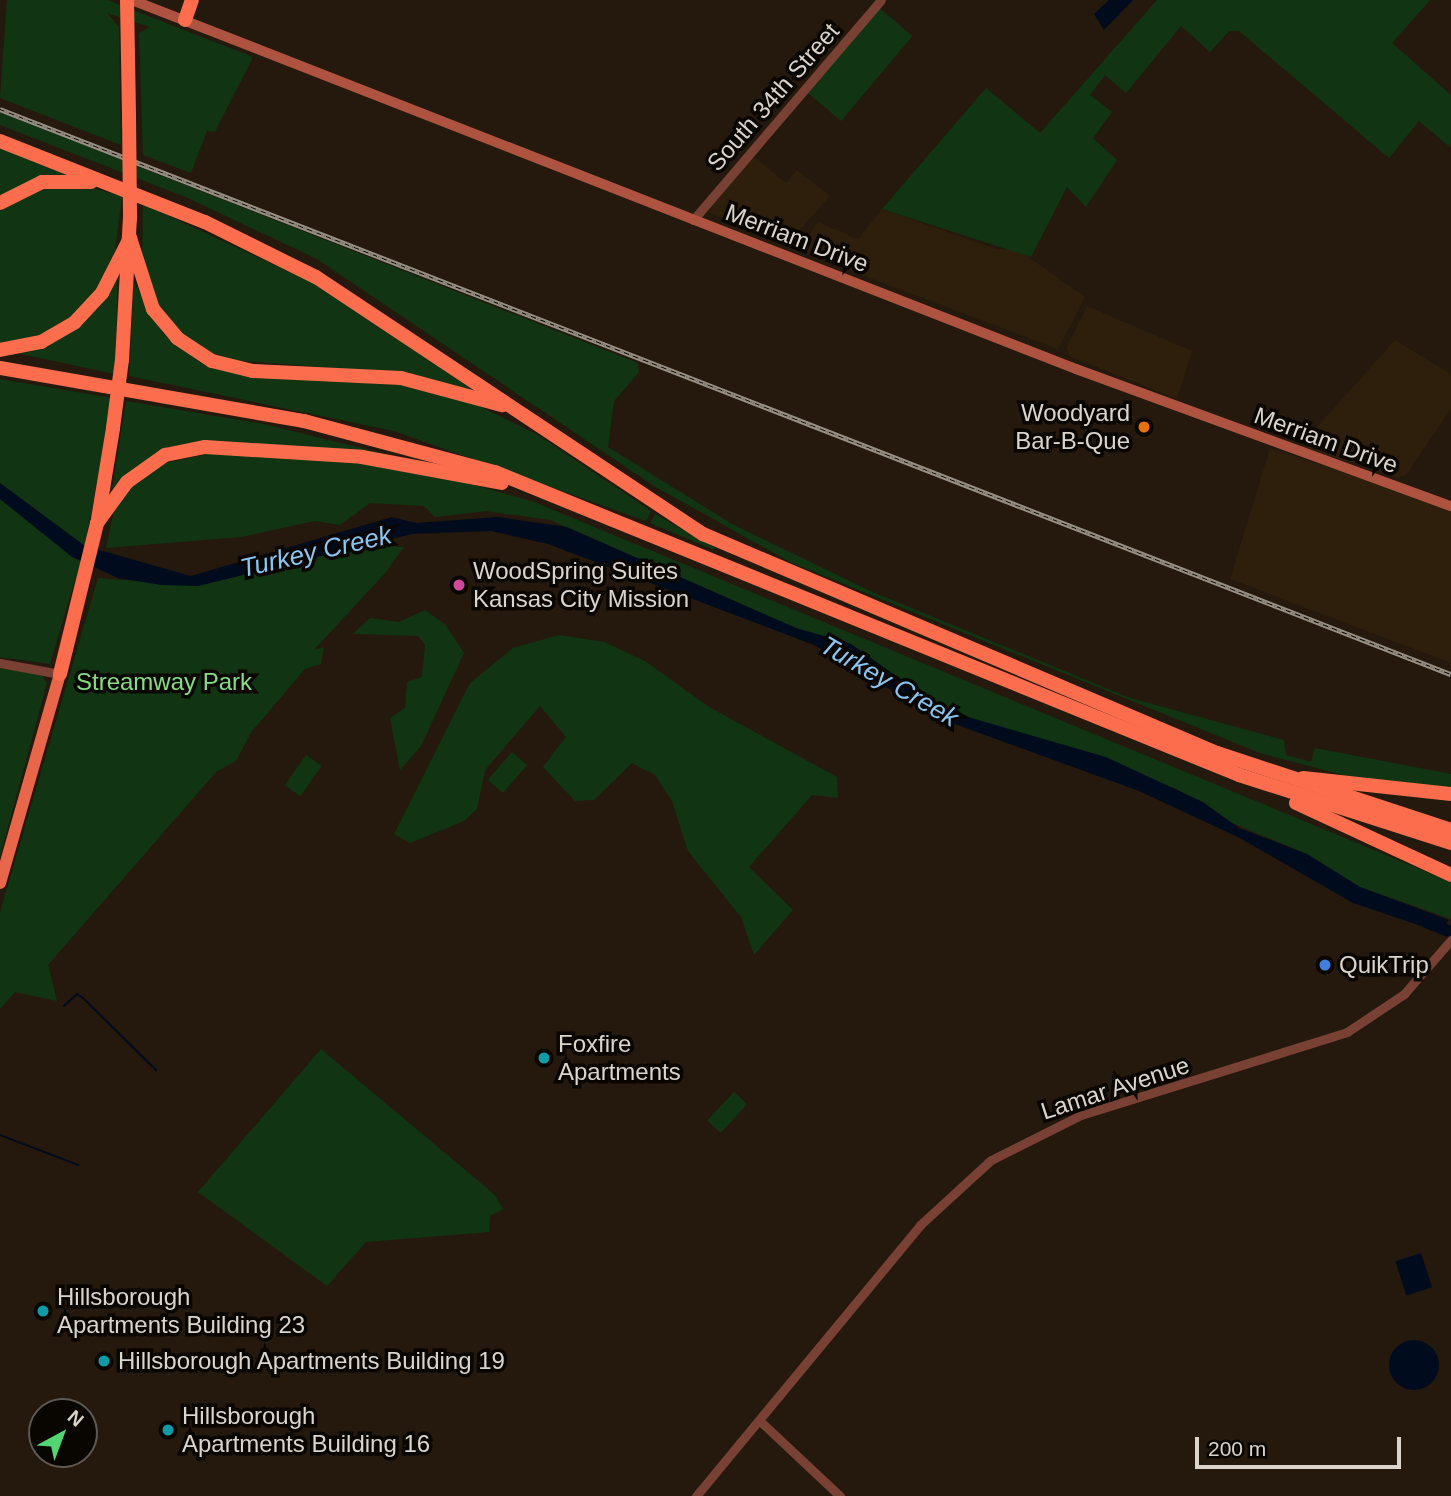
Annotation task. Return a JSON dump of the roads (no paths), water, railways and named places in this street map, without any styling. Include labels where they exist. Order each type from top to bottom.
[{"type":"highway","points":[[0,883],[60,674],[82,586],[97,523],[113,428],[130,238],[130,0]]},
{"type":"highway","points":[[184,0],[185,20]]},
{"type":"highway","points":[[185,20],[192,0]]},
{"type":"highway","points":[[0,141],[113,185],[316,277],[703,534],[1278,776],[1451,830]]},
{"type":"highway","points":[[0,203],[55,180],[113,185]]},
{"type":"highway","points":[[130,238],[153,309],[177,338],[212,361],[253,371],[401,378],[511,407]]},
{"type":"highway","points":[[0,350],[40,342],[75,322],[102,293],[130,238]]},
{"type":"highway","points":[[0,358],[386,440],[570,499],[1238,775],[1451,875]]},
{"type":"highway","points":[[0,368],[251,410]]},
{"type":"highway","points":[[97,523],[145,467],[194,447],[394,460],[570,499]]},
{"type":"highway","points":[[1238,775],[1451,843]]},
{"type":"highway","points":[[1278,776],[1451,794]]},
{"type":"main road","name":"Merriam Drive","points":[[130,0],[693,219],[1451,506]]},
{"type":"street","name":"South 34th Street","points":[[693,219],[881,0]]},
{"type":"street","points":[[0,663],[60,674]]},
{"type":"street","name":"Lamar Avenue","points":[[696,1496],[920,1225],[991,1160],[1081,1115],[1347,1032],[1399,999],[1451,940]]},
{"type":"street","points":[[760,1421],[840,1496]]},
{"type":"water","points":[[1109,0],[1133,0],[1104,30],[1094,14]]},
{"type":"water","points":[[0,483],[85,546],[191,576],[392,517],[416,523],[498,517],[567,527],[796,628],[851,644],[944,710],[1106,757],[1203,802],[1239,828],[1307,854],[1360,887],[1449,920],[1439,932],[1353,903],[1240,838],[1139,791],[941,719],[814,645],[548,544],[491,531],[412,534],[198,586],[161,585],[118,578],[72,557],[0,499]]},
{"type":"water","points":[[1421,1253],[1432,1287],[1406,1296],[1395,1261]]},
{"type":"water","points":[[1414,1340],[1432,1347],[1439,1365],[1432,1383],[1414,1390],[1396,1383],[1389,1365],[1396,1347]]},
{"type":"waterway","name":"Turkey Creek","points":[[1428,923],[1451,932]]},
{"type":"waterway","points":[[64,1006],[77,994],[83,998],[156,1070]]},
{"type":"waterway","points":[[0,1135],[78,1165]]},
{"type":"railway","points":[[0,109],[1451,674]]},
{"type":"place","name":"Woodyard Bar-B-Que","points":[[1144,427]]},
{"type":"place","name":"WoodSpring Suites Kansas City Mission","points":[[459,585]]},
{"type":"place","name":"QuikTrip","points":[[1325,965]]},
{"type":"place","name":"Foxfire Apartments","points":[[544,1058]]},
{"type":"place","name":"Hillsborough Apartments Building 23","points":[[43,1311]]},
{"type":"place","name":"Hillsborough Apartments Building 19","points":[[104,1361]]},
{"type":"place","name":"Hillsborough Apartments Building 16","points":[[168,1430]]},
{"type":"park label","name":"Streamway Park","points":[[164,682]]}]
